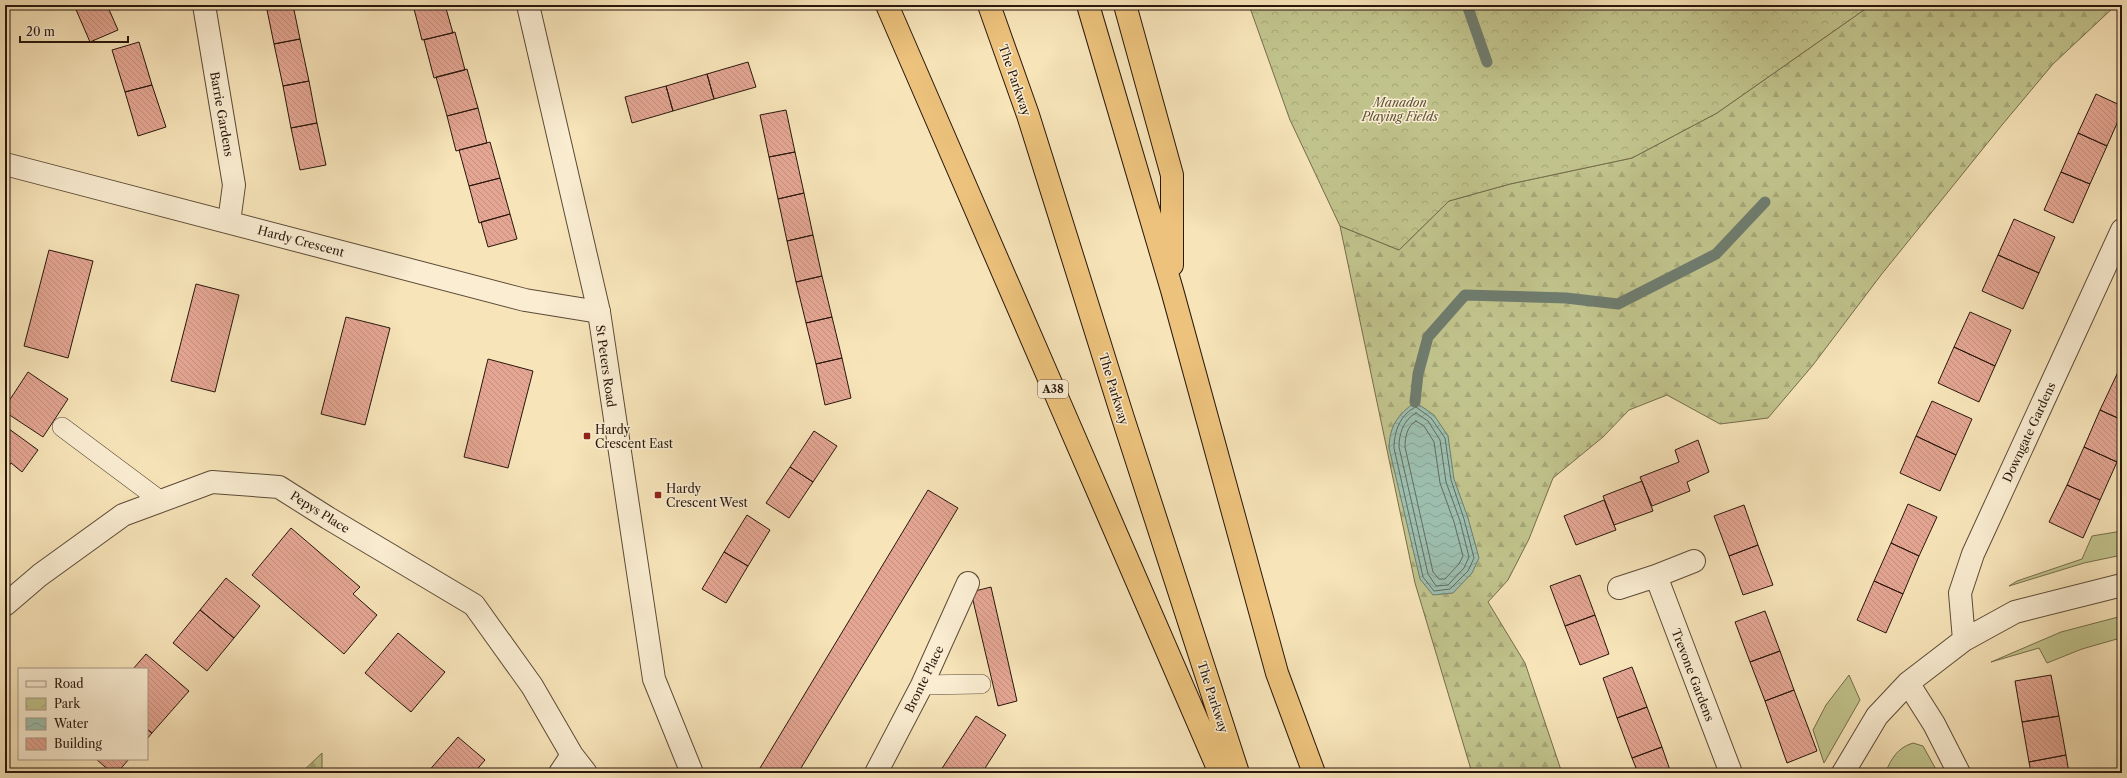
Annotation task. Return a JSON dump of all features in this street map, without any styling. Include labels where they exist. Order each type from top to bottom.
[{"type":"highway","name":"A38","points":[[887,5],[956,162],[1118,542],[1220,773]]},
{"type":"highway","name":"The Parkway","points":[[989,5],[1028,115],[1128,433],[1238,773]]},
{"type":"highway","points":[[1088,5],[1172,290],[1277,673],[1314,773]]},
{"type":"highway","points":[[1125,5],[1172,175],[1172,290]]},
{"type":"street","name":"Barrie Gardens","points":[[204,5],[234,185],[229,222]]},
{"type":"street","name":"St Peters Road","points":[[528,5],[599,312],[654,679],[692,773]]},
{"type":"street","name":"Hardy Crescent","points":[[5,164],[525,300],[599,312]]},
{"type":"street","name":"Downgate Gardens","points":[[1964,640],[1960,593],[1973,554],[2122,230]]},
{"type":"street","name":"Pepys Place","points":[[5,605],[40,575],[123,515],[212,482],[279,487],[474,605],[532,686],[572,755],[586,773]]},
{"type":"street","points":[[1618,588],[1656,576],[1694,561]]},
{"type":"street","name":"Trevone Gardens","points":[[1656,576],[1731,773]]},
{"type":"street","name":"Bronte Place","points":[[876,773],[922,685],[968,583]]},
{"type":"street","points":[[1843,773],[1877,716],[1908,683],[1964,640],[2015,612],[2122,585]]},
{"type":"street","points":[[1908,683],[1934,724],[1959,773]]},
{"type":"street","points":[[560,773],[572,755]]},
{"type":"lane","points":[[62,427],[161,501]]},
{"type":"lane","points":[[922,685],[981,684]]},
{"type":"green space","name":"Manadon Playing Fields","points":[[1249,5],[1871,5],[1717,113],[1632,158],[1510,184],[1449,201],[1399,250],[1340,226],[1290,120]]},
{"type":"green space","points":[[1871,5],[2116,5],[2053,64],[1881,275],[1813,365],[1768,418],[1720,424],[1667,395],[1629,410],[1603,437],[1553,478],[1529,539],[1508,580],[1488,602],[1525,663],[1562,773],[1472,773],[1415,583],[1340,226],[1399,250],[1449,201],[1510,184],[1632,158],[1717,113]]},
{"type":"green space","points":[[2122,531],[2122,555],[2084,563],[2009,586],[2017,581],[2082,559],[2092,536]]},
{"type":"green space","points":[[2122,616],[2122,664],[2117,639],[2082,649],[2047,663],[2039,648],[1991,662],[2061,632]]},
{"type":"green space","points":[[1849,675],[1860,700],[1824,763],[1813,730],[1826,705]]},
{"type":"green space","points":[[1913,743],[1923,746],[1938,773],[1885,773],[1896,754],[1907,745]]},
{"type":"green space","points":[[322,753],[322,773],[301,773]]},
{"type":"water","points":[[1415,402],[1434,415],[1448,436],[1454,479],[1468,518],[1479,558],[1472,573],[1453,593],[1433,595],[1420,579],[1389,448],[1393,427],[1403,412]]},
{"type":"building","points":[[74,5],[107,5],[118,30],[90,42]]},
{"type":"building","points":[[266,5],[293,5],[300,39],[274,44]]},
{"type":"building","points":[[413,5],[445,5],[453,33],[422,40]]},
{"type":"building","points":[[455,32],[465,70],[434,78],[424,40]]},
{"type":"building","points":[[300,39],[309,81],[283,86],[274,44]]},
{"type":"building","points":[[139,42],[152,85],[125,92],[112,50]]},
{"type":"building","points":[[748,62],[756,87],[714,99],[707,74]]},
{"type":"building","points":[[467,69],[478,108],[447,116],[436,77]]},
{"type":"building","points":[[707,74],[714,99],[673,111],[666,86]]},
{"type":"building","points":[[309,81],[317,123],[291,128],[283,86]]},
{"type":"building","points":[[152,85],[166,127],[138,136],[125,92]]},
{"type":"building","points":[[666,86],[673,111],[632,123],[625,97]]},
{"type":"building","points":[[2096,94],[2122,106],[2122,112],[2107,146],[2078,133]]},
{"type":"building","points":[[478,108],[487,143],[456,151],[447,116]]},
{"type":"building","points":[[786,110],[795,152],[769,157],[760,115]]},
{"type":"building","points":[[317,123],[326,165],[300,170],[291,128]]},
{"type":"building","points":[[2078,133],[2107,146],[2090,184],[2061,172]]},
{"type":"building","points":[[490,142],[500,178],[469,186],[459,150]]},
{"type":"building","points":[[795,152],[804,193],[778,199],[769,157]]},
{"type":"building","points":[[2061,172],[2090,184],[2073,223],[2044,210]]},
{"type":"building","points":[[500,178],[510,214],[479,223],[469,186]]},
{"type":"building","points":[[804,193],[813,235],[787,241],[778,199]]},
{"type":"building","points":[[510,214],[517,239],[488,247],[481,222]]},
{"type":"building","points":[[2014,219],[2055,237],[2039,273],[1998,255]]},
{"type":"building","points":[[813,235],[822,276],[796,282],[787,241]]},
{"type":"building","points":[[49,250],[93,261],[68,358],[24,346]]},
{"type":"building","points":[[1998,255],[2039,273],[2023,309],[1982,291]]},
{"type":"building","points":[[822,276],[832,317],[806,323],[796,282]]},
{"type":"building","points":[[196,284],[239,295],[215,392],[171,381]]},
{"type":"building","points":[[1970,312],[2011,330],[1995,366],[1954,347]]},
{"type":"building","points":[[346,317],[390,328],[365,425],[321,414]]},
{"type":"building","points":[[832,317],[842,358],[816,364],[806,323]]},
{"type":"building","points":[[1954,347],[1995,366],[1979,402],[1938,383]]},
{"type":"building","points":[[842,358],[851,398],[825,405],[816,364]]},
{"type":"building","points":[[488,359],[533,371],[508,468],[464,457]]},
{"type":"building","points":[[2122,362],[2122,374],[2118,372]]},
{"type":"building","points":[[28,372],[68,399],[43,437],[5,412],[5,407]]},
{"type":"building","points":[[2118,372],[2122,374],[2122,420],[2100,410]]},
{"type":"building","points":[[1932,401],[1972,419],[1956,455],[1916,436]]},
{"type":"building","points":[[2100,410],[2122,420],[2122,452],[2117,462],[2084,447]]},
{"type":"building","points":[[5,426],[38,450],[22,472],[11,463],[5,471]]},
{"type":"building","points":[[814,431],[837,446],[813,482],[790,467]]},
{"type":"building","points":[[1916,436],[1956,455],[1940,491],[1900,473]]},
{"type":"building","points":[[1698,440],[1709,472],[1687,482],[1690,491],[1652,506],[1640,477],[1679,462],[1675,450]]},
{"type":"building","points":[[2084,447],[2117,462],[2100,500],[2067,485]]},
{"type":"building","points":[[790,467],[813,482],[789,518],[766,503]]},
{"type":"building","points":[[1642,481],[1653,511],[1614,525],[1603,496]]},
{"type":"building","points":[[2067,485],[2100,500],[2083,538],[2049,522]]},
{"type":"building","points":[[928,490],[958,508],[798,773],[757,773]]},
{"type":"building","points":[[1604,500],[1616,530],[1576,545],[1564,516]]},
{"type":"building","points":[[1908,504],[1937,517],[1919,556],[1891,543]]},
{"type":"building","points":[[1744,505],[1758,545],[1729,556],[1714,516]]},
{"type":"building","points":[[747,515],[770,530],[748,566],[724,552]]},
{"type":"building","points":[[291,528],[360,587],[353,594],[377,615],[344,654],[252,575]]},
{"type":"building","points":[[1891,543],[1919,556],[1903,594],[1874,581]]},
{"type":"building","points":[[1758,545],[1773,585],[1743,595],[1729,556]]},
{"type":"building","points":[[724,552],[748,566],[726,603],[702,589]]},
{"type":"building","points":[[1580,575],[1595,615],[1565,626],[1550,586]]},
{"type":"building","points":[[226,578],[260,606],[234,638],[200,610]]},
{"type":"building","points":[[1874,581],[1903,594],[1886,633],[1857,620]]},
{"type":"building","points":[[991,587],[1017,701],[998,706],[971,592]]},
{"type":"building","points":[[200,610],[234,638],[207,671],[173,643]]},
{"type":"building","points":[[1765,611],[1780,651],[1750,662],[1735,622]]},
{"type":"building","points":[[1595,615],[1609,654],[1580,665],[1565,626]]},
{"type":"building","points":[[398,633],[445,672],[411,712],[365,673]]},
{"type":"building","points":[[1780,651],[1794,690],[1765,701],[1750,662]]},
{"type":"building","points":[[146,654],[189,691],[152,733],[148,730],[148,668],[134,668]]},
{"type":"building","points":[[1632,667],[1647,707],[1617,718],[1603,678]]},
{"type":"building","points":[[2051,675],[2059,716],[2022,722],[2015,681]]},
{"type":"building","points":[[1794,690],[1817,751],[1787,763],[1765,701]]},
{"type":"building","points":[[1647,707],[1662,747],[1632,758],[1617,718]]},
{"type":"building","points":[[976,716],[1006,735],[982,773],[939,773]]},
{"type":"building","points":[[2059,716],[2066,755],[2029,762],[2022,722]]},
{"type":"building","points":[[148,730],[152,733],[148,738]]},
{"type":"building","points":[[458,737],[485,760],[474,773],[427,773]]},
{"type":"building","points":[[1662,747],[1671,773],[1638,773],[1632,758]]},
{"type":"building","points":[[2066,755],[2069,773],[2031,773],[2029,762]]},
{"type":"building","points":[[97,760],[128,760],[117,773],[112,773]]},
{"type":"waterway","points":[[1467,5],[1487,62]]},
{"type":"waterway","points":[[1415,402],[1418,374],[1428,337],[1465,295],[1566,298],[1618,304],[1716,254],[1765,202]]},
{"type":"place","name":"Hardy Crescent East","points":[[587,436]]},
{"type":"place","name":"Hardy Crescent West","points":[[658,495]]}]
